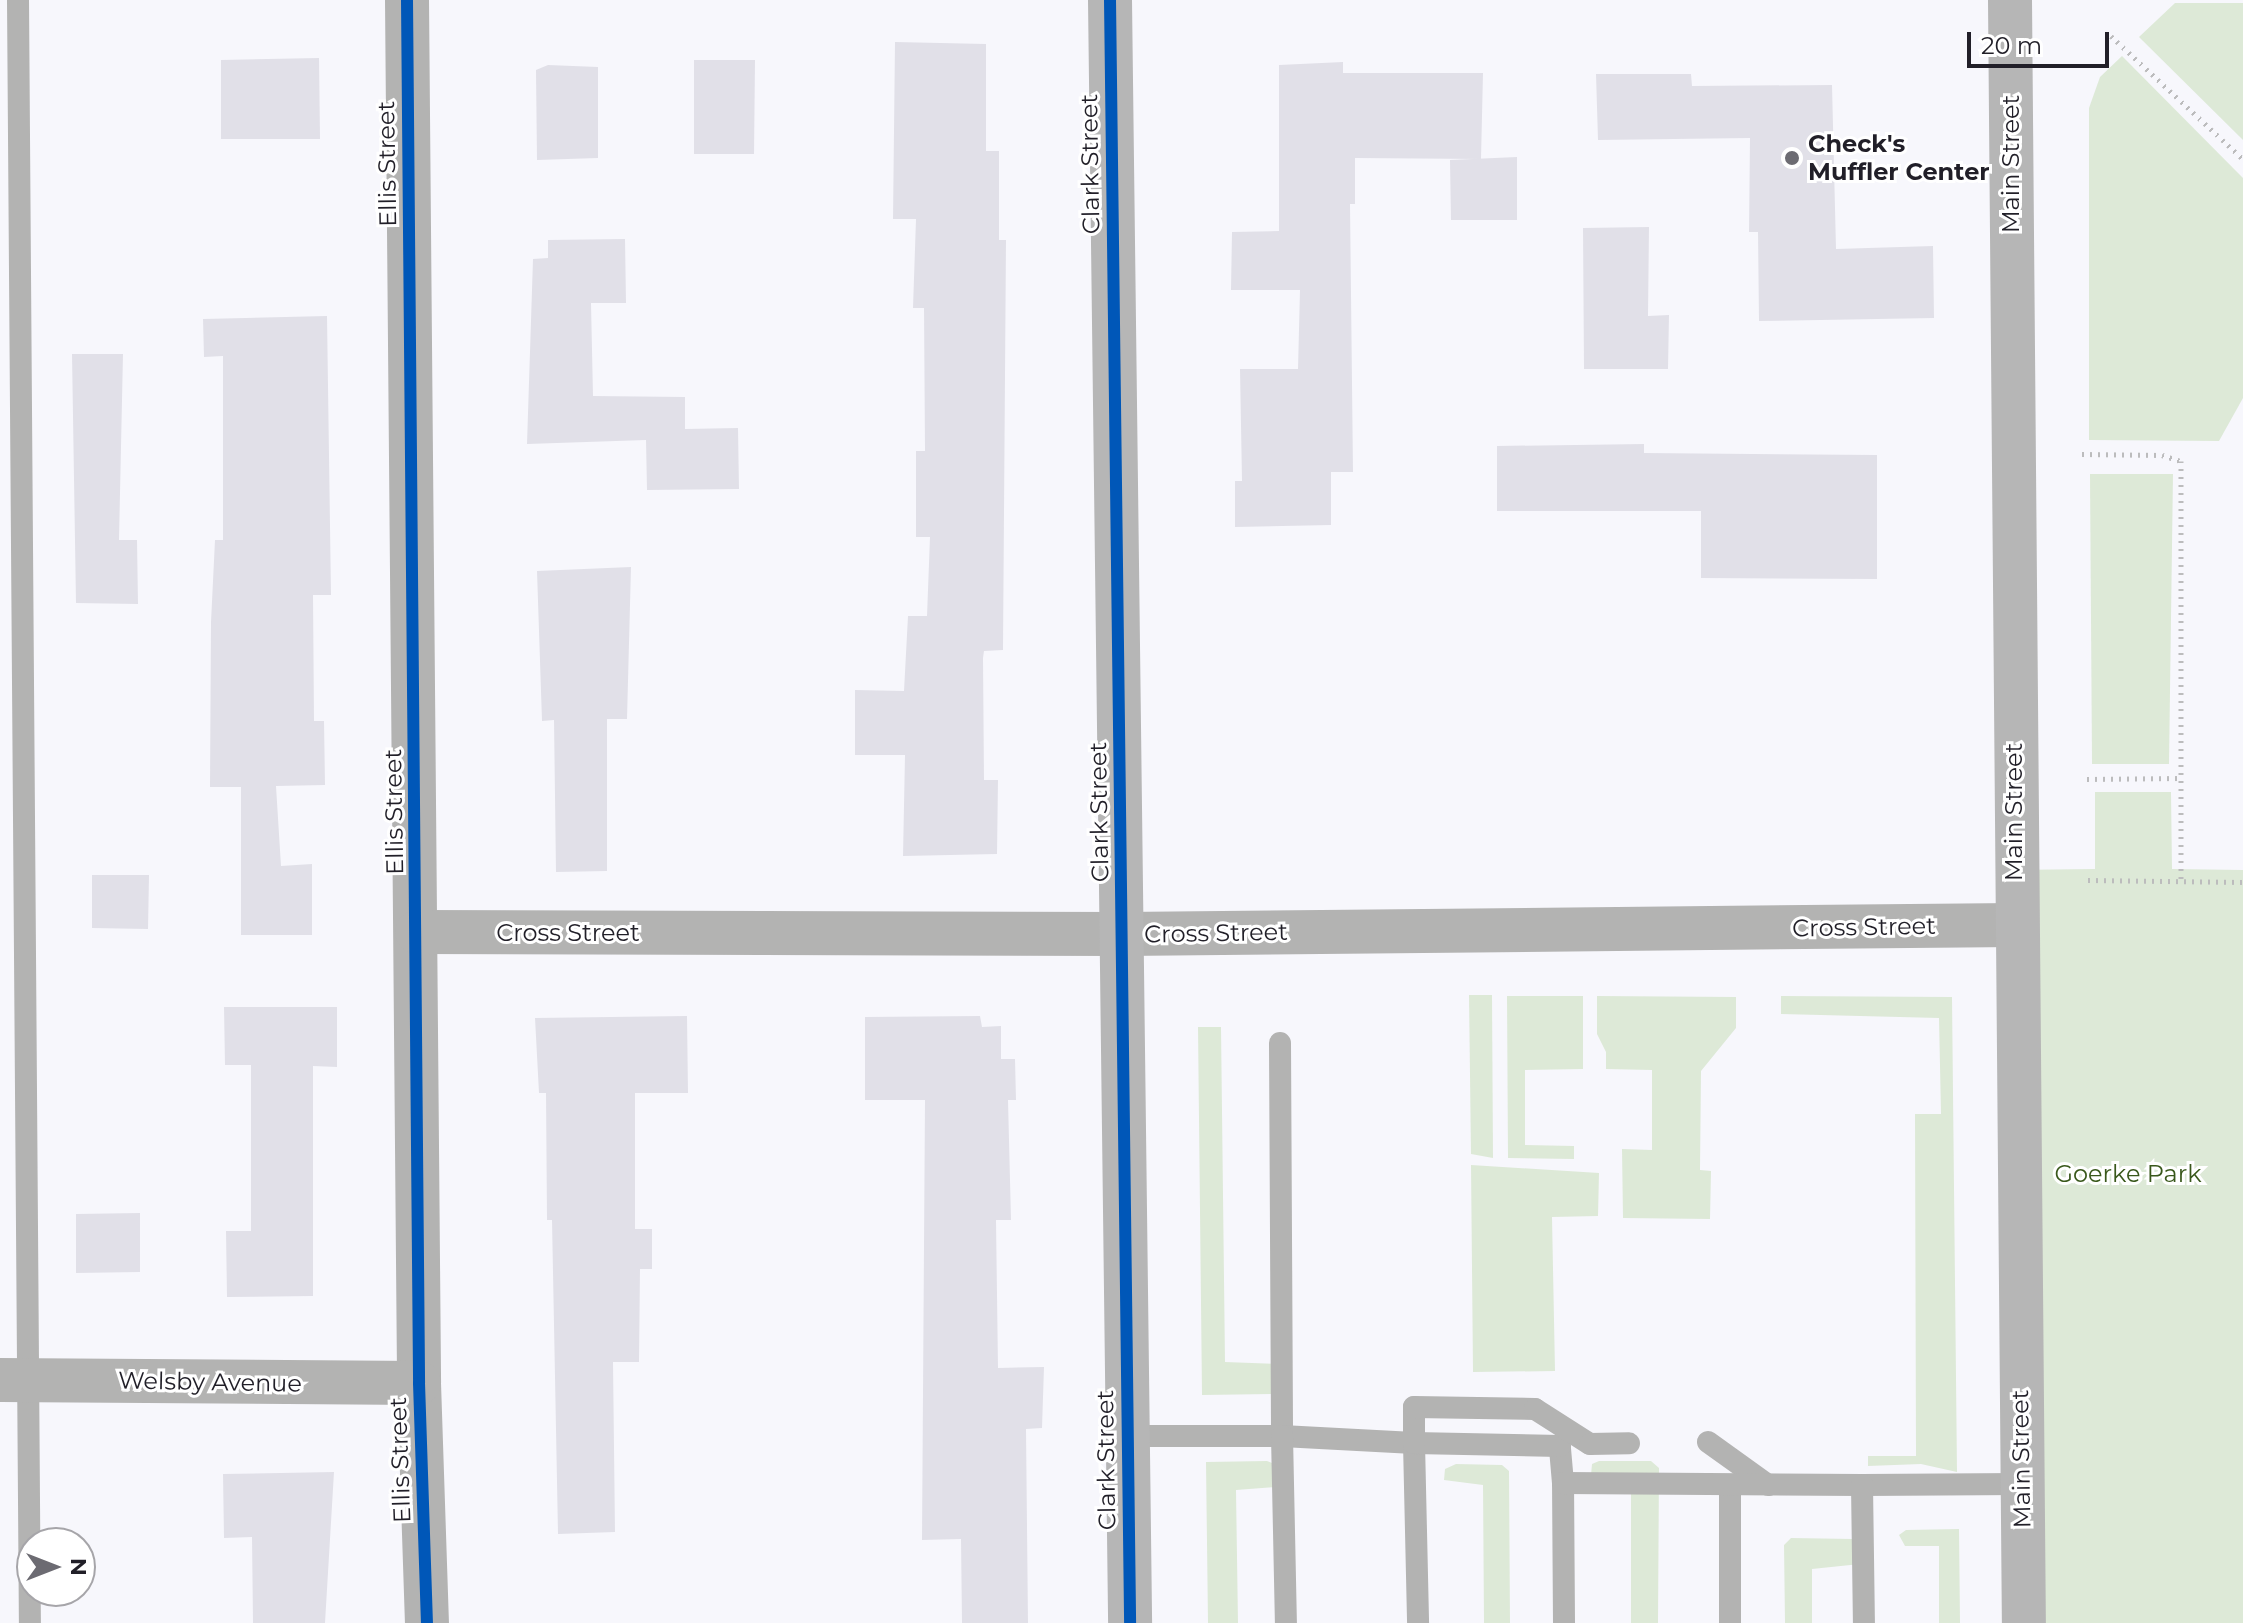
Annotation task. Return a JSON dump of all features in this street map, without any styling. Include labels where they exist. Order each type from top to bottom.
[{"type":"main road","name":"Clark Street","points":[[1110,0],[1130,1623]]},
{"type":"main road","name":"Main Street","points":[[2010,0],[2015,925],[2024,1623]]},
{"type":"street","name":"Ellis Street","points":[[407,0],[419,1383],[427,1623]]},
{"type":"street","name":"Cross Street","points":[[417,932],[1123,934],[2015,925]]},
{"type":"street","name":"Welsby Avenue","points":[[14,1380],[419,1383]]},
{"type":"lane","points":[[18,0],[14,1380],[30,1623]]},
{"type":"lane","points":[[1280,1043],[1286,1623]]},
{"type":"lane","points":[[1418,1623],[1414,1407],[1535,1409],[1590,1444],[1629,1443]]},
{"type":"lane","points":[[1128,1436],[1282,1436],[1560,1446],[1564,1623]]},
{"type":"lane","points":[[1708,1442],[1768,1485]]},
{"type":"lane","points":[[1563,1483],[2021,1484]]},
{"type":"lane","points":[[1730,1485],[1730,1623]]},
{"type":"lane","points":[[1862,1485],[1864,1623]]},
{"type":"path","points":[[2111,36],[2243,159]]},
{"type":"path","points":[[2082,454],[2162,455],[2181,461],[2181,881]]},
{"type":"path","points":[[2087,779],[2181,778]]},
{"type":"path","points":[[2088,880],[2243,882]]},
{"type":"green space","points":[[2175,3],[2243,3],[2243,140],[2139,37]]},
{"type":"green space","points":[[2122,56],[2243,178],[2243,398],[2219,441],[2089,440],[2089,108],[2100,77]]},
{"type":"green space","points":[[2090,474],[2173,474],[2169,764],[2092,764]]},
{"type":"green space","name":"Goerke Park","points":[[2095,792],[2171,792],[2172,869],[2243,870],[2243,1623],[2020,1623],[2019,870],[2095,869]]},
{"type":"green space","points":[[1469,995],[1492,995],[1493,1158],[1471,1154]]},
{"type":"green space","points":[[1507,996],[1583,996],[1583,1069],[1525,1070],[1525,1145],[1574,1146],[1574,1159],[1508,1158]]},
{"type":"green space","points":[[1597,996],[1736,997],[1736,1028],[1701,1071],[1700,1170],[1711,1171],[1710,1219],[1623,1218],[1622,1149],[1652,1150],[1652,1070],[1606,1069],[1606,1052],[1597,1034]]},
{"type":"green space","points":[[1781,996],[1952,997],[1957,1472],[1921,1464],[1868,1466],[1868,1456],[1916,1456],[1915,1114],[1941,1114],[1939,1018],[1781,1014]]},
{"type":"green space","points":[[1198,1027],[1221,1027],[1225,1362],[1276,1364],[1273,1394],[1202,1395]]},
{"type":"green space","points":[[1471,1165],[1599,1173],[1598,1216],[1552,1217],[1555,1371],[1473,1372]]},
{"type":"green space","points":[[1267,1461],[1283,1467],[1275,1487],[1236,1490],[1238,1623],[1208,1623],[1206,1462]]},
{"type":"green space","points":[[1599,1461],[1651,1461],[1659,1468],[1658,1623],[1631,1623],[1631,1481],[1591,1475],[1592,1464]]},
{"type":"green space","points":[[1456,1464],[1502,1465],[1509,1471],[1510,1623],[1484,1623],[1483,1485],[1444,1480],[1445,1469]]},
{"type":"green space","points":[[1959,1529],[1960,1623],[1939,1623],[1939,1546],[1905,1546],[1899,1535],[1906,1530]]},
{"type":"green space","points":[[1791,1538],[1853,1539],[1860,1564],[1812,1569],[1812,1623],[1785,1623],[1784,1545]]},
{"type":"building","points":[[895,42],[986,44],[986,151],[999,151],[999,240],[1006,240],[1003,650],[984,651],[983,658],[984,780],[998,780],[997,854],[903,856],[905,755],[855,755],[855,690],[904,691],[908,616],[927,616],[930,537],[916,537],[916,451],[925,451],[924,308],[913,308],[916,219],[893,219]]},
{"type":"building","points":[[319,58],[320,139],[221,139],[221,60]]},
{"type":"building","points":[[694,60],[755,60],[754,154],[694,154]]},
{"type":"building","points":[[1343,62],[1343,73],[1483,73],[1481,159],[1355,158],[1355,204],[1350,204],[1353,472],[1331,472],[1331,525],[1235,527],[1235,481],[1242,481],[1240,369],[1298,369],[1300,290],[1231,290],[1232,232],[1279,231],[1279,65]]},
{"type":"building","points":[[548,65],[598,67],[598,158],[537,160],[536,70]]},
{"type":"building","points":[[1596,74],[1691,74],[1692,86],[1832,85],[1836,249],[1933,246],[1934,318],[1759,321],[1758,232],[1749,232],[1750,138],[1598,140]]},
{"type":"building","points":[[1517,157],[1517,220],[1451,220],[1450,160]]},
{"type":"building","points":[[1649,227],[1648,316],[1669,315],[1668,369],[1584,369],[1583,228]]},
{"type":"building","points":[[625,239],[626,303],[591,303],[593,396],[685,397],[685,429],[738,428],[739,489],[647,490],[646,440],[527,444],[533,259],[548,258],[548,240]]},
{"type":"building","points":[[327,316],[331,595],[313,595],[314,721],[324,721],[325,785],[276,786],[281,866],[312,864],[312,935],[241,935],[241,787],[210,787],[215,540],[223,540],[223,356],[204,357],[203,319]]},
{"type":"building","points":[[72,354],[123,354],[119,540],[137,540],[138,604],[76,603]]},
{"type":"building","points":[[1644,444],[1644,453],[1877,455],[1877,579],[1701,578],[1701,511],[1497,511],[1497,446]]},
{"type":"building","points":[[631,567],[627,719],[607,719],[607,871],[556,872],[554,720],[542,721],[537,571]]},
{"type":"building","points":[[92,875],[149,875],[148,929],[92,928]]},
{"type":"building","points":[[224,1007],[337,1007],[337,1067],[313,1066],[313,1296],[227,1297],[226,1231],[251,1231],[251,1065],[225,1065]]},
{"type":"building","points":[[687,1016],[688,1093],[635,1093],[635,1229],[652,1229],[652,1269],[640,1269],[639,1362],[613,1362],[615,1532],[558,1534],[552,1220],[547,1220],[546,1093],[539,1093],[535,1018]]},
{"type":"building","points":[[980,1016],[982,1027],[1001,1026],[1001,1059],[1015,1059],[1016,1100],[1008,1100],[1011,1220],[996,1220],[998,1368],[1044,1367],[1042,1428],[1026,1429],[1028,1623],[962,1623],[961,1539],[922,1540],[925,1100],[865,1100],[865,1017]]},
{"type":"building","points":[[140,1213],[140,1272],[76,1273],[76,1214]]},
{"type":"building","points":[[334,1472],[325,1623],[253,1623],[252,1537],[224,1538],[223,1474]]},
{"type":"cycle path","points":[[407,0],[419,1383],[427,1623]]},
{"type":"cycle path","points":[[1110,0],[1130,1623]]},
{"type":"place","name":"Check's Muffler Center","points":[[1792,158]]}]
